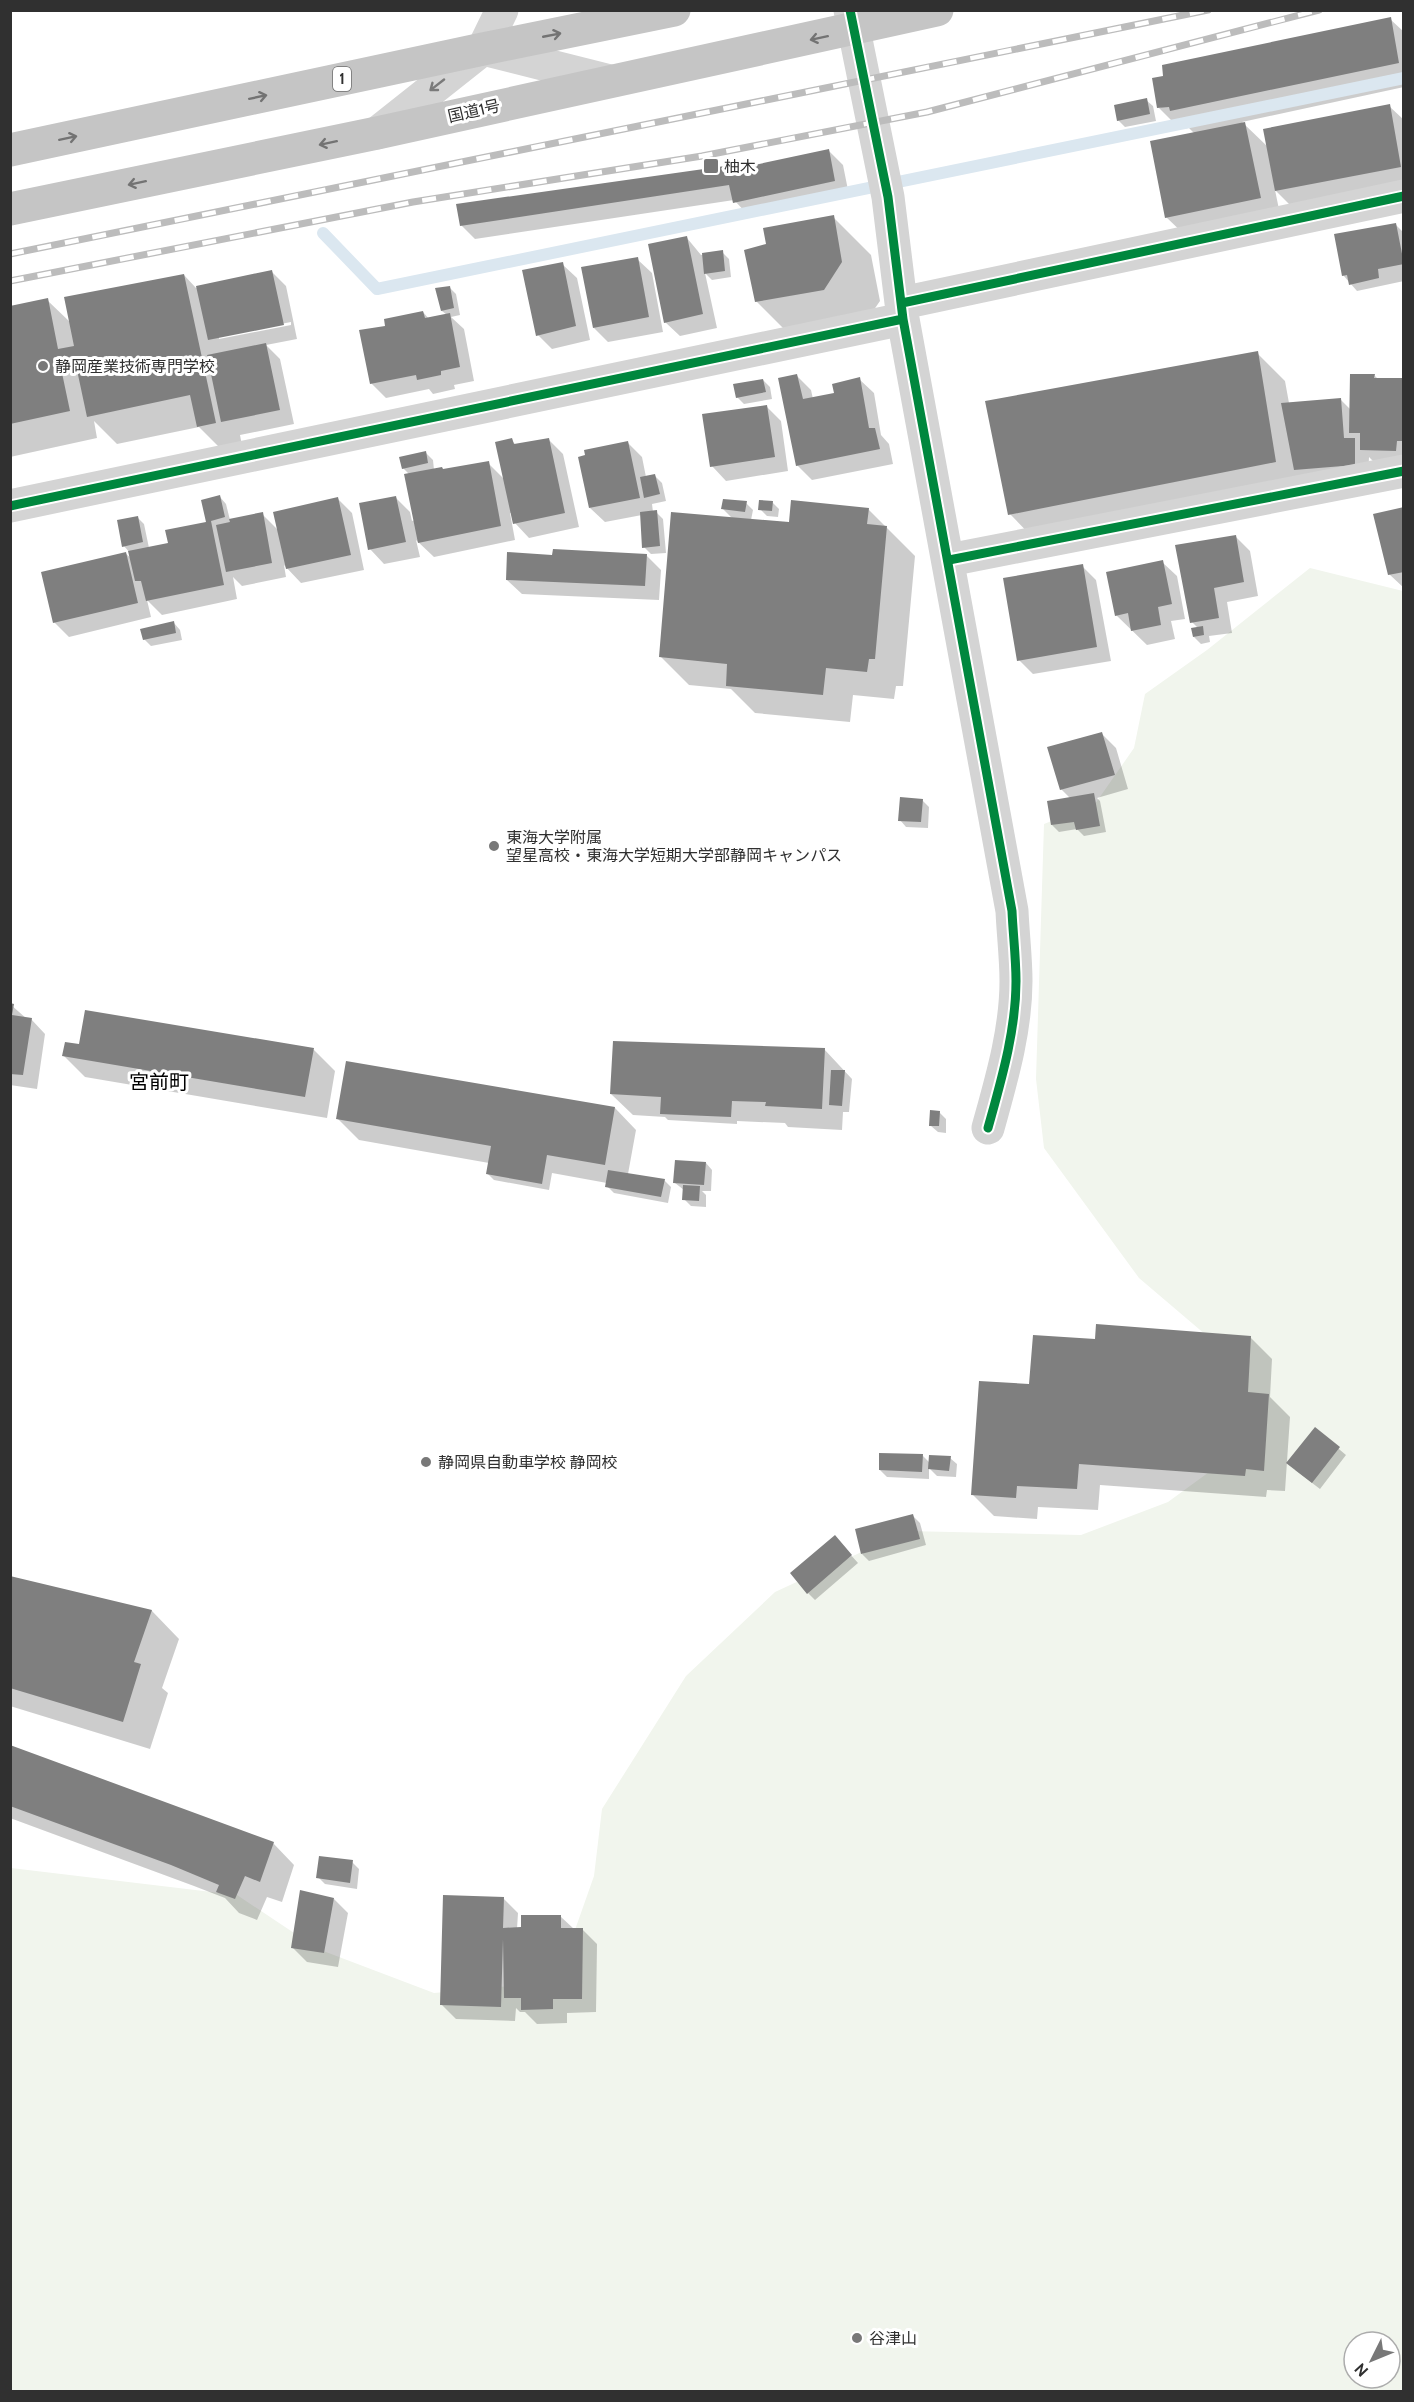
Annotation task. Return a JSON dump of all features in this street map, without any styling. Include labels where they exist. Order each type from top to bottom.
[{"type":"highway","name":"1","points":[[10,150],[674,10]]},
{"type":"highway","name":"国道1号","points":[[10,209],[377,133],[610,81],[852,20],[937,10]]},
{"type":"street","points":[[377,133],[483,49],[502,10]]},
{"type":"street","points":[[852,20],[888,198],[902,311],[1012,911],[1016,982],[1003,1073],[988,1128]]},
{"type":"street","points":[[483,49],[610,81]]},
{"type":"street","points":[[12,513],[1404,196]]},
{"type":"street","points":[[949,560],[1404,471]]},
{"type":"shaded area","points":[[1310,568],[1403,591],[1403,2391],[11,2392],[11,1868],[237,1895],[318,1949],[434,1993],[522,1985],[570,1944],[594,1876],[602,1809],[686,1676],[775,1592],[907,1531],[1081,1535],[1168,1502],[1242,1448],[1233,1358],[1139,1278],[1044,1148],[1036,1079],[1044,824],[1095,804],[1134,748],[1145,694],[1207,650]]},
{"type":"building","points":[[1391,17],[1399,63],[1170,111],[1169,107],[1157,108],[1152,78],[1163,76],[1162,65]]},
{"type":"building","points":[[1147,98],[1150,114],[1117,121],[1114,105]]},
{"type":"building","points":[[1390,104],[1401,167],[1275,191],[1263,129]]},
{"type":"building","points":[[1245,122],[1261,198],[1165,218],[1150,141]]},
{"type":"building","points":[[829,149],[835,181],[733,203],[729,185],[460,226],[456,204],[725,166],[726,171]]},
{"type":"building","points":[[834,215],[842,262],[824,290],[755,302],[744,250],[766,244],[763,228]]},
{"type":"building","points":[[1396,223],[1404,264],[1378,269],[1379,278],[1349,285],[1347,275],[1342,276],[1334,234]]},
{"type":"building","points":[[687,236],[703,314],[664,323],[648,244]]},
{"type":"building","points":[[723,250],[725,271],[704,274],[702,253]]},
{"type":"building","points":[[638,257],[649,317],[593,328],[581,267]]},
{"type":"building","points":[[563,262],[576,326],[536,336],[522,270]]},
{"type":"building","points":[[272,270],[284,325],[208,340],[196,286]]},
{"type":"building","points":[[184,274],[216,423],[197,427],[190,395],[87,417],[77,370],[62,373],[70,411],[10,424],[10,306],[48,298],[58,349],[74,346],[64,297]]},
{"type":"building","points":[[450,286],[454,308],[441,311],[435,288]]},
{"type":"building","points":[[423,311],[425,318],[450,313],[460,367],[441,371],[441,375],[417,380],[416,375],[370,384],[359,330],[385,326],[384,319]]},
{"type":"building","points":[[266,343],[280,410],[221,422],[207,355]]},
{"type":"building","points":[[1258,351],[1276,462],[1008,515],[985,401]]},
{"type":"building","points":[[797,374],[803,399],[834,393],[832,384],[860,377],[869,428],[875,428],[880,449],[796,466],[778,378]]},
{"type":"building","points":[[1350,374],[1375,374],[1374,378],[1404,378],[1404,441],[1397,441],[1396,451],[1360,450],[1360,433],[1349,433]]},
{"type":"building","points":[[763,379],[766,392],[736,398],[733,384]]},
{"type":"building","points":[[1341,398],[1344,438],[1355,438],[1355,465],[1294,470],[1281,403]]},
{"type":"building","points":[[767,405],[775,457],[710,467],[702,414]]},
{"type":"building","points":[[512,438],[514,444],[549,438],[565,513],[513,524],[495,442]]},
{"type":"building","points":[[628,441],[640,498],[589,508],[578,457],[585,455],[584,450]]},
{"type":"building","points":[[426,451],[428,463],[402,469],[399,457]]},
{"type":"building","points":[[489,461],[501,526],[418,543],[404,474]]},
{"type":"building","points":[[655,474],[660,494],[644,498],[640,477]]},
{"type":"building","points":[[220,495],[225,517],[211,521],[224,585],[146,601],[141,581],[135,581],[128,551],[168,543],[165,530],[206,522],[201,500]]},
{"type":"building","points":[[396,496],[406,542],[368,550],[359,503]]},
{"type":"building","points":[[338,497],[351,555],[286,569],[273,512]]},
{"type":"building","points":[[723,499],[747,501],[745,512],[721,509]]},
{"type":"building","points":[[759,500],[773,501],[772,511],[758,510]]},
{"type":"building","points":[[791,500],[869,508],[867,524],[887,526],[875,659],[869,659],[867,672],[826,668],[823,695],[726,686],[727,664],[659,657],[671,512],[789,522]]},
{"type":"building","points":[[1404,507],[1404,572],[1388,575],[1373,514]]},
{"type":"building","points":[[657,510],[660,546],[642,548],[640,512]]},
{"type":"building","points":[[263,512],[272,563],[226,572],[216,525],[230,522],[229,519]]},
{"type":"building","points":[[138,516],[143,542],[122,547],[117,520]]},
{"type":"building","points":[[1236,535],[1244,582],[1214,588],[1219,618],[1190,623],[1175,545]]},
{"type":"building","points":[[553,549],[647,554],[645,586],[506,580],[507,552],[552,555]]},
{"type":"building","points":[[126,552],[138,603],[53,623],[41,572]]},
{"type":"building","points":[[1163,560],[1172,604],[1158,607],[1161,625],[1131,631],[1128,613],[1115,616],[1106,572]]},
{"type":"building","points":[[1083,564],[1097,647],[1017,661],[1003,578]]},
{"type":"building","points":[[174,621],[176,633],[143,640],[140,629]]},
{"type":"building","points":[[1203,626],[1204,635],[1193,637],[1191,628]]},
{"type":"building","points":[[1102,732],[1115,775],[1060,790],[1047,747]]},
{"type":"building","points":[[1094,793],[1100,826],[1076,830],[1074,822],[1051,825],[1047,801]]},
{"type":"building","points":[[900,797],[923,799],[921,822],[898,821]]},
{"type":"building","points":[[10,1003],[14,1004],[12,1015],[32,1018],[23,1075],[10,1074]]},
{"type":"building","points":[[85,1010],[314,1048],[305,1097],[62,1056],[65,1042],[79,1044]]},
{"type":"building","points":[[613,1041],[825,1048],[822,1109],[765,1106],[766,1102],[732,1101],[731,1117],[660,1114],[661,1097],[610,1094]]},
{"type":"building","points":[[346,1061],[615,1107],[605,1165],[547,1155],[542,1184],[486,1174],[491,1146],[336,1119]]},
{"type":"building","points":[[831,1070],[845,1070],[842,1106],[829,1105]]},
{"type":"building","points":[[930,1110],[940,1111],[939,1126],[929,1126]]},
{"type":"building","points":[[675,1160],[706,1162],[704,1185],[673,1183]]},
{"type":"building","points":[[608,1170],[665,1179],[661,1197],[605,1187]]},
{"type":"building","points":[[683,1185],[700,1186],[699,1201],[682,1200]]},
{"type":"building","points":[[1096,1324],[1251,1336],[1248,1392],[1269,1394],[1264,1471],[1246,1469],[1245,1476],[1079,1464],[1077,1489],[1017,1486],[1016,1498],[971,1495],[979,1381],[1029,1384],[1033,1335],[1095,1339]]},
{"type":"building","points":[[1315,1427],[1340,1447],[1312,1483],[1286,1463]]},
{"type":"building","points":[[879,1453],[923,1454],[922,1472],[879,1470]]},
{"type":"building","points":[[929,1455],[951,1456],[949,1471],[928,1469]]},
{"type":"building","points":[[913,1514],[920,1539],[861,1554],[855,1529]]},
{"type":"building","points":[[835,1535],[852,1555],[807,1594],[790,1573]]},
{"type":"building","points":[[10,1576],[152,1610],[134,1662],[141,1664],[123,1722],[10,1688]]},
{"type":"building","points":[[10,1745],[274,1842],[260,1882],[245,1876],[235,1899],[216,1892],[219,1885],[171,1865],[10,1806]]},
{"type":"building","points":[[319,1856],[353,1860],[350,1883],[316,1878]]},
{"type":"building","points":[[300,1890],[334,1898],[324,1953],[291,1948]]},
{"type":"building","points":[[443,1895],[504,1897],[503,1928],[521,1927],[521,1915],[561,1915],[561,1928],[583,1928],[582,1999],[553,1999],[553,2009],[521,2010],[521,1998],[504,1998],[503,1939],[501,2007],[440,2005]]},
{"type":"waterway","points":[[323,233],[377,289],[1404,78]]},
{"type":"railway","points":[[10,254],[1208,10]]},
{"type":"railway","points":[[10,281],[413,202],[702,156],[927,112],[1319,10]]},
{"type":"cycle path","points":[[850,10],[888,197],[903,319],[1012,911],[1016,964],[1015,1000],[1007,1056],[988,1128]]},
{"type":"cycle path","points":[[902,303],[1404,196]]},
{"type":"cycle path","points":[[10,506],[903,319]]},
{"type":"cycle path","points":[[949,560],[1404,471]]},
{"type":"place","name":"柚木","points":[[711,166]]},
{"type":"place","name":"静岡産業技術専門学校","points":[[43,366]]},
{"type":"place","name":"東海大学附属 望星高校・東海大学短期大学部静岡キャンパス","points":[[494,846]]},
{"type":"place","name":"静岡県自動車学校 静岡校","points":[[426,1462]]},
{"type":"place","name":"谷津山","points":[[857,2338]]},
{"type":"district","name":"宮前町","points":[[159,1082]]}]
